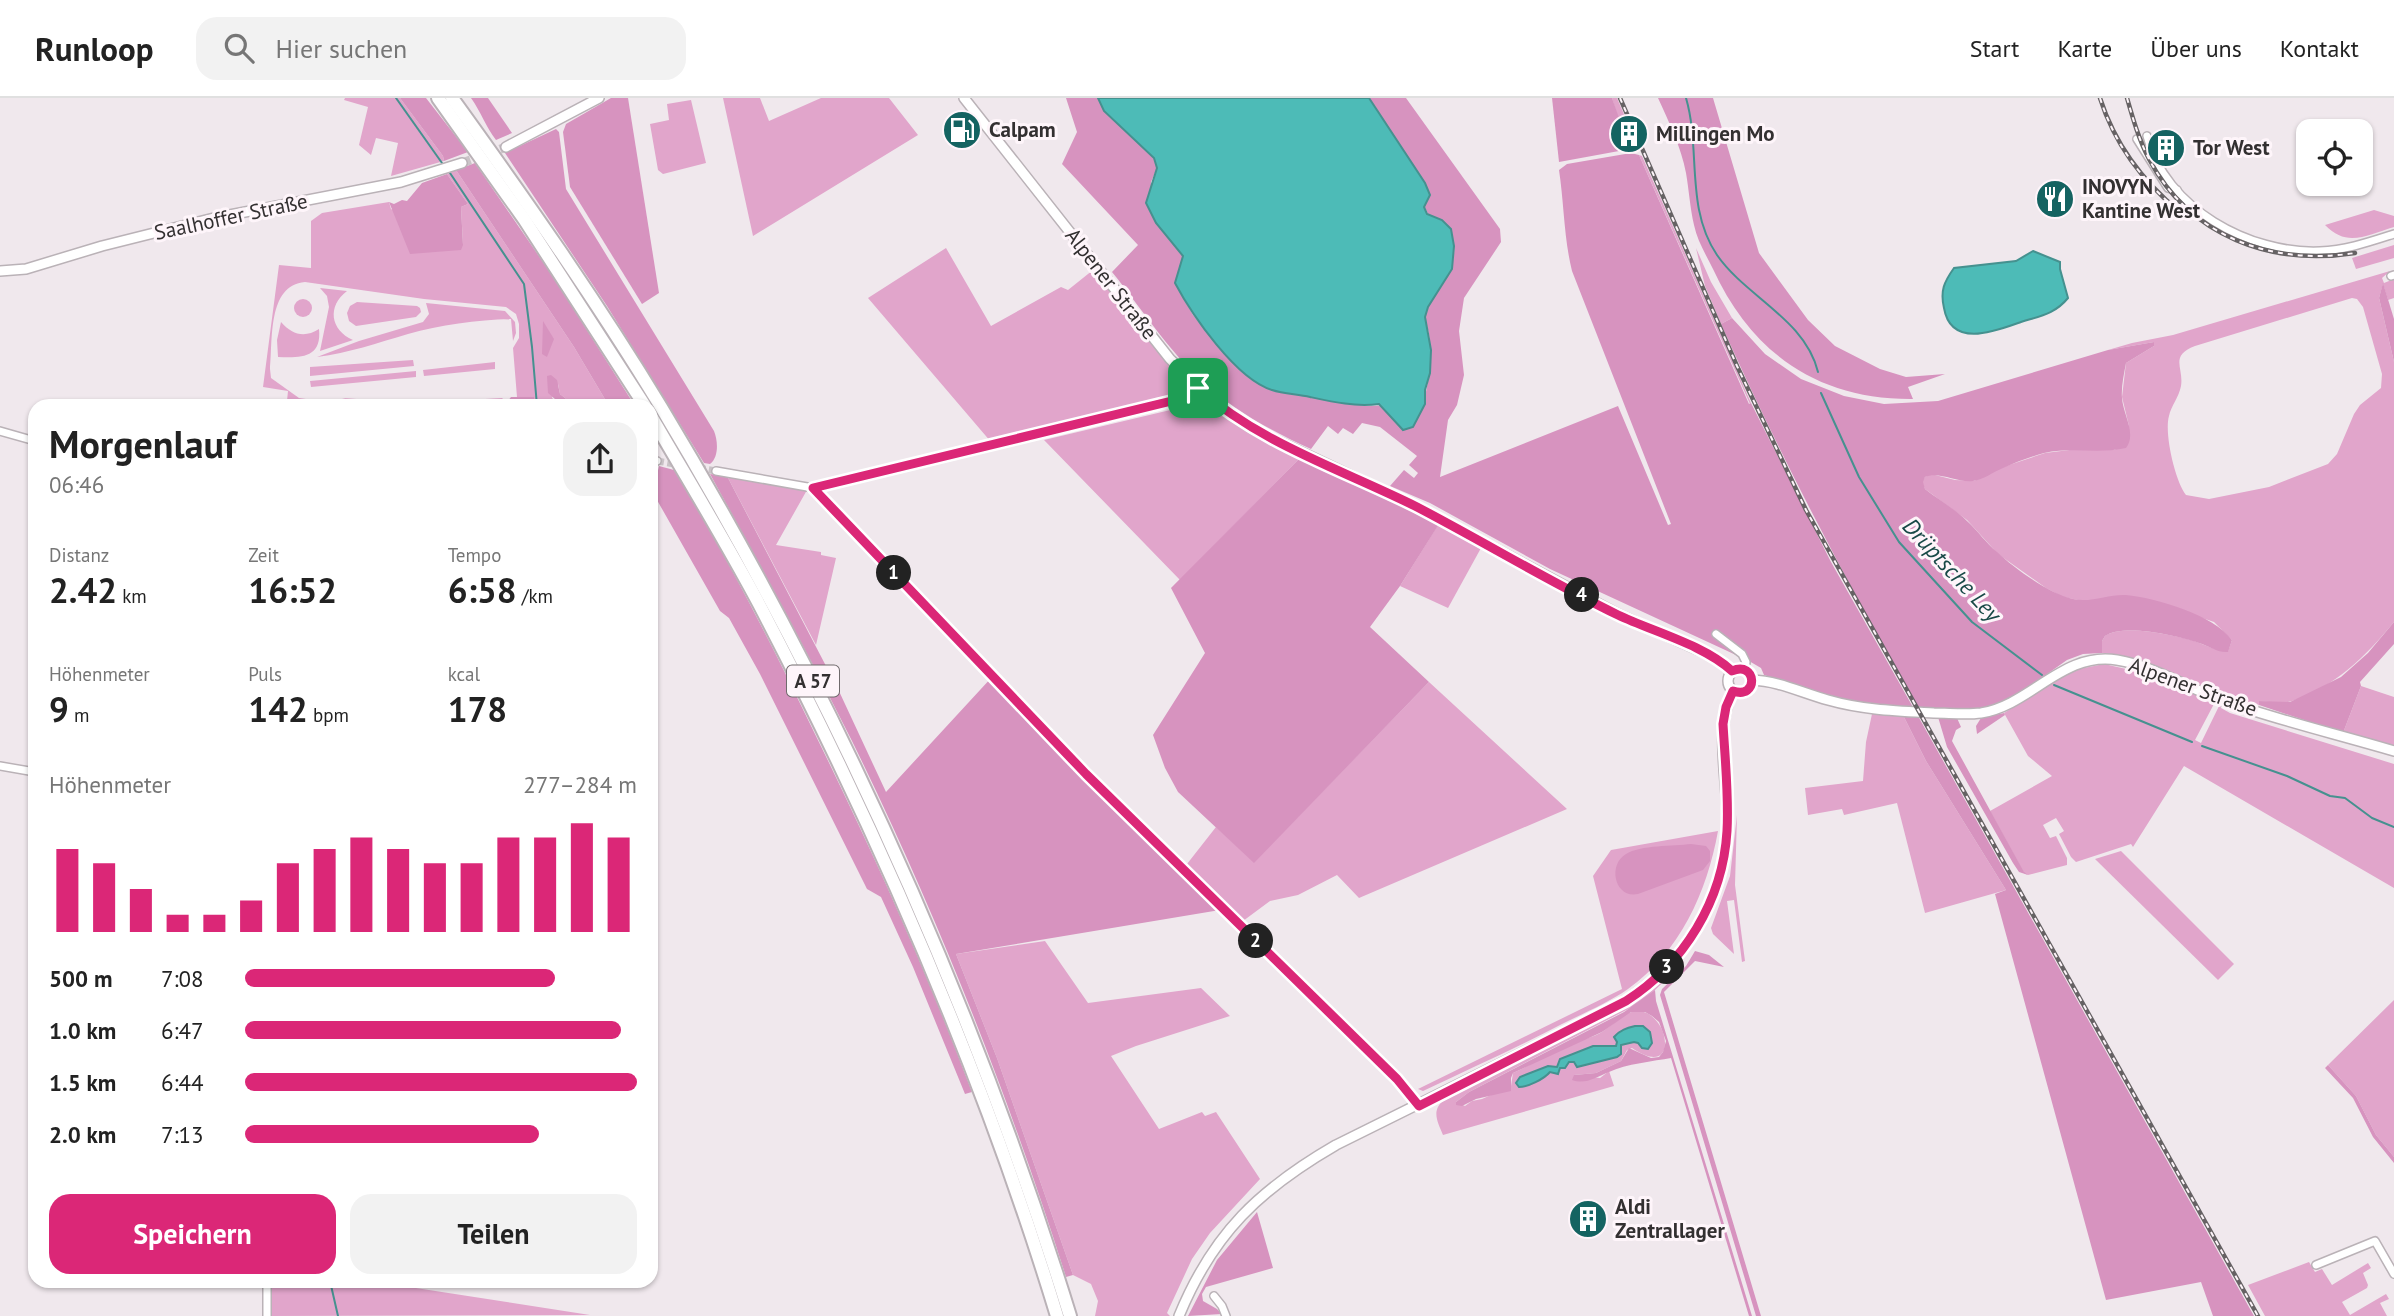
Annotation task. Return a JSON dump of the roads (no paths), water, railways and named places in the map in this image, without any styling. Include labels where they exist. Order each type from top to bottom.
[{"type":"highway","points":[[438,98],[524,219],[640,399]]},
{"type":"highway","name":"A 57","points":[[452,98],[535,212],[656,399]]},
{"type":"highway","name":"A 57","points":[[658,402],[782,622],[835,724],[914,894],[975,1042],[1043,1228],[1070,1316]]},
{"type":"highway","name":"A 57","points":[[658,428],[757,601],[825,735],[886,865],[976,1079],[1057,1316]]},
{"type":"street","points":[[506,147],[600,98]]},
{"type":"street","name":"Alpener Straße","points":[[964,98],[1170,359],[1222,409],[1251,428],[1415,506],[1618,614],[1714,657],[1732,671]]},
{"type":"street","points":[[2147,136],[2151,152],[2178,191],[2218,224],[2243,237],[2273,246],[2319,251],[2351,248],[2394,234]]},
{"type":"street","points":[[2137,139],[2168,188],[2178,191]]},
{"type":"street","name":"Saalhoffer Straße","points":[[0,271],[26,269],[102,246],[214,218],[401,183],[462,163]]},
{"type":"street","points":[[716,471],[813,488],[1184,398],[1198,388]]},
{"type":"street","points":[[0,431],[28,439]]},
{"type":"street","points":[[813,488],[1086,774],[1397,1079],[1419,1106]]},
{"type":"street","points":[[1716,634],[1742,654],[1746,662],[1745,669],[1752,680],[1748,690],[1741,693],[1733,691],[1728,681],[1732,671],[1745,669]]},
{"type":"street","name":"Alpener Straße","points":[[1752,680],[1782,684],[1867,710],[1970,714],[2005,707],[2059,671],[2072,666],[2095,659],[2117,660],[2239,706],[2394,751]]},
{"type":"street","points":[[1180,1316],[1197,1276],[1214,1248],[1239,1216],[1306,1163],[1336,1145],[1626,1001],[1655,979],[1688,942],[1709,905],[1725,851],[1728,820],[1723,724],[1733,691]]},
{"type":"street","points":[[0,766],[28,771]]},
{"type":"street","points":[[2316,1265],[2375,1241],[2394,1274]]},
{"type":"street","points":[[267,1288],[267,1316]]},
{"type":"street","points":[[1214,1296],[1226,1316]]},
{"type":"water","points":[[1098,98],[1369,98],[1425,183],[1430,195],[1424,207],[1427,214],[1442,220],[1451,229],[1454,246],[1452,269],[1428,307],[1425,317],[1431,350],[1430,373],[1425,390],[1425,404],[1413,427],[1403,430],[1379,404],[1344,404],[1272,390],[1258,384],[1230,360],[1192,312],[1175,283],[1183,256],[1156,223],[1146,203],[1157,168],[1154,158],[1104,111]]},
{"type":"water","points":[[2033,251],[2060,262],[2068,298],[2058,308],[2047,314],[1987,332],[1965,333],[1955,329],[1948,321],[1942,297],[1945,282],[1954,268],[2016,261]]},
{"type":"water","points":[[1635,1026],[1643,1026],[1650,1032],[1652,1043],[1648,1049],[1634,1042],[1621,1045],[1621,1054],[1617,1057],[1577,1067],[1574,1062],[1569,1062],[1565,1068],[1560,1068],[1558,1074],[1550,1072],[1540,1080],[1523,1087],[1516,1083],[1520,1077],[1548,1066],[1557,1067],[1560,1059],[1593,1046],[1616,1046],[1614,1037]]},
{"type":"waterway","points":[[396,98],[442,163]]},
{"type":"waterway","name":"Drüptsche Ley","points":[[1686,98],[1693,137],[1697,198],[1707,237],[1729,270],[1801,337],[1818,372]]},
{"type":"waterway","points":[[450,173],[524,284],[536,399]]},
{"type":"waterway","name":"Drüptsche Ley","points":[[1821,393],[1859,477],[1899,542],[1972,622],[2042,675]]},
{"type":"waterway","name":"Drüptsche Ley","points":[[2054,685],[2192,742]]},
{"type":"waterway","name":"Drüptsche Ley","points":[[2202,746],[2287,776],[2330,796],[2345,798],[2372,818],[2394,827]]},
{"type":"waterway","points":[[332,1288],[338,1316]]},
{"type":"tunnel","points":[[462,163],[506,147]]},
{"type":"tunnel","points":[[658,461],[716,471]]},
{"type":"railway","points":[[1620,98],[1737,366],[1806,510],[2258,1316]]},
{"type":"railway","points":[[2100,98],[2113,131],[2131,161],[2154,188],[2180,212]]},
{"type":"railway","points":[[2127,98],[2145,152],[2166,186],[2187,208],[2210,226],[2236,240],[2264,250],[2324,256],[2355,253]]},
{"type":"place","name":"Calpam","points":[[962,130]]},
{"type":"place","name":"Millingen Mo","points":[[1629,134]]},
{"type":"place","name":"Tor West","points":[[2166,148]]},
{"type":"place","name":"INOVYN Kantine West","points":[[2055,199]]},
{"type":"place","name":"Aldi Zentrallager","points":[[1588,1219]]}]
